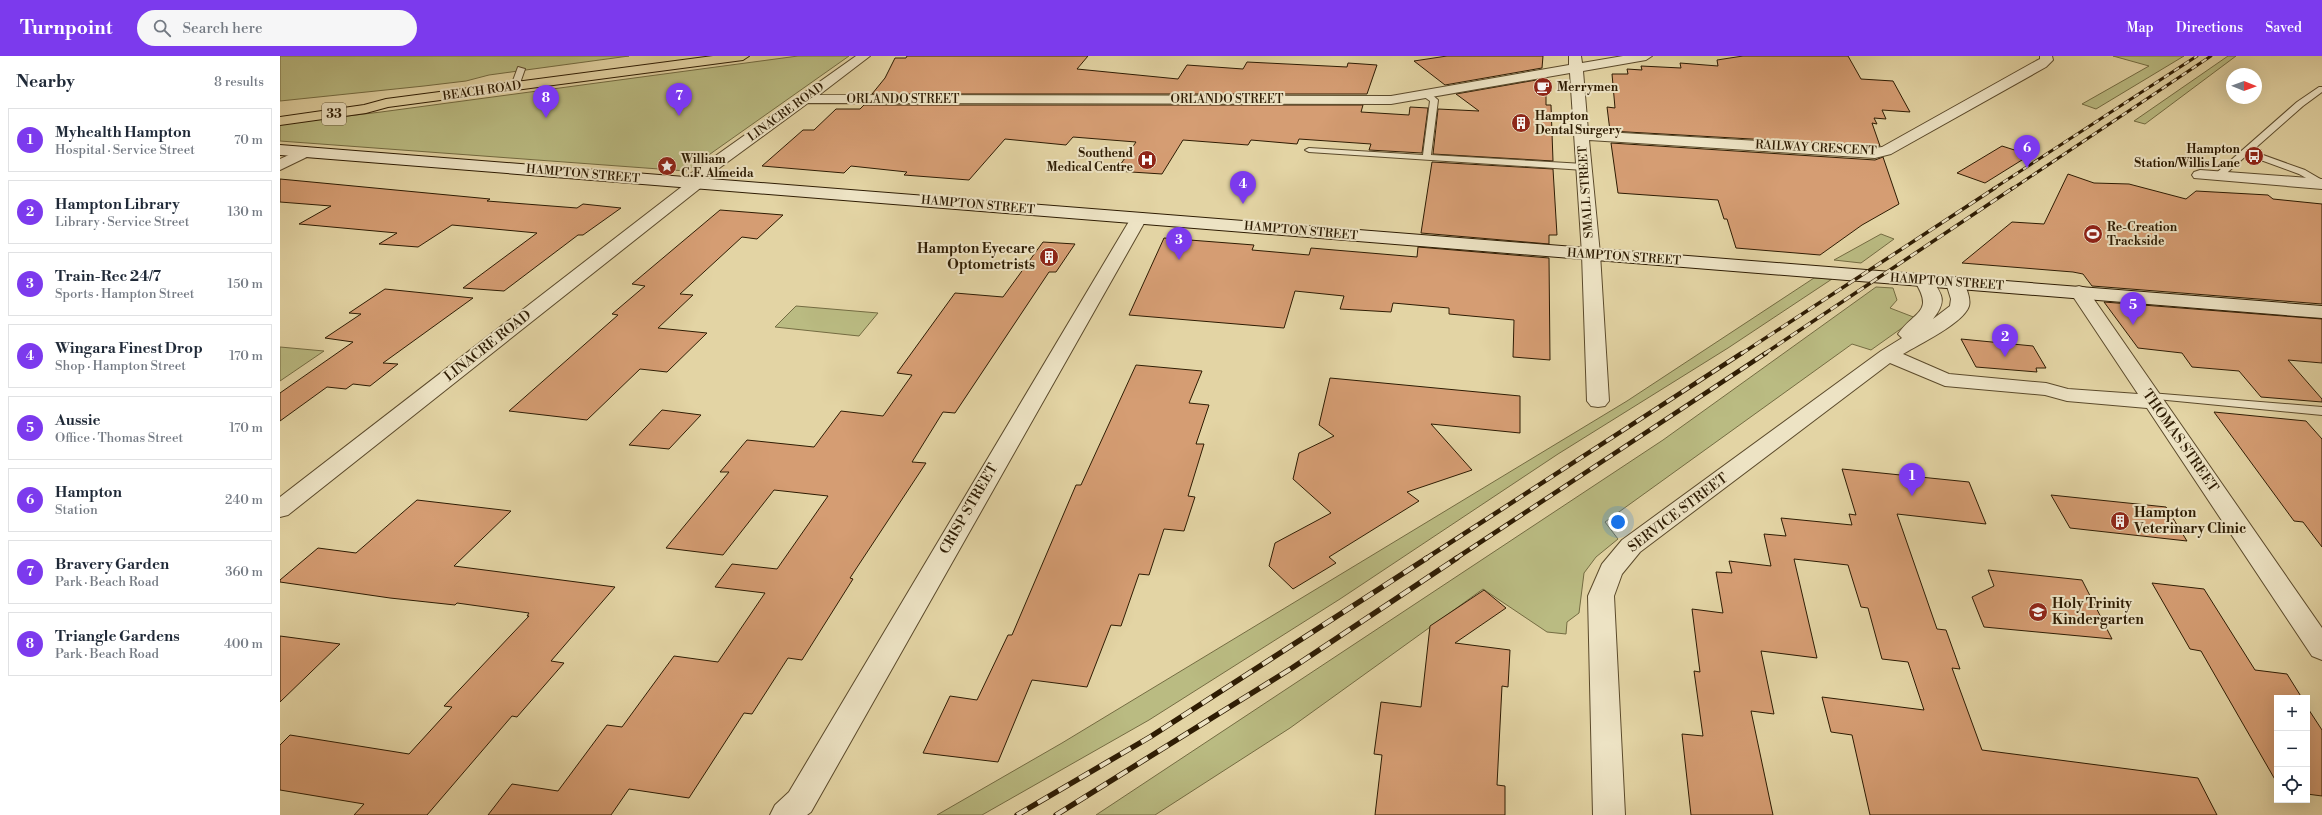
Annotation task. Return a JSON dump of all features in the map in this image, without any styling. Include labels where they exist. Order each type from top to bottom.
[{"type":"main road","name":"BEACH ROAD","points":[[280,121],[366,109],[386,103],[743,56]]},
{"type":"main road","name":"BEACH ROAD","points":[[280,111],[372,102],[386,103]]},
{"type":"street","name":"LINACRE ROAD","points":[[280,509],[693,182],[864,56]]},
{"type":"street","name":"ORLANDO STREET","points":[[804,99],[1391,100],[1576,62],[1646,56]]},
{"type":"street","name":"RAILWAY CRESCENT","points":[[1582,135],[1875,153],[1886,151],[2041,64],[2047,60],[2046,56]]},
{"type":"street","name":"SMALL STREET","points":[[1576,62],[1591,254],[1598,401]]},
{"type":"street","name":"HAMPTON STREET","points":[[280,150],[2322,312]]},
{"type":"street","points":[[280,165],[306,152]]},
{"type":"street","points":[[2200,175],[2322,184]]},
{"type":"street","name":"CRISP STREET","points":[[793,808],[1139,218]]},
{"type":"street","name":"SERVICE STREET","points":[[1888,355],[1929,311],[1934,303],[1933,297],[1923,280]]},
{"type":"street","name":"SERVICE STREET","points":[[1610,815],[1601,596],[1611,570],[1631,546],[1888,355],[1947,319],[1959,307],[1960,299],[1955,283]]},
{"type":"street","name":"THOMAS STREET","points":[[2079,292],[2126,364],[2152,399],[2322,649]]},
{"type":"street","points":[[1888,355],[1945,380],[2046,389],[2067,395],[2152,399]]},
{"type":"lane","points":[[516,86],[521,68]]},
{"type":"lane","points":[[2217,177],[2248,152],[2300,104],[2322,89]]},
{"type":"lane","points":[[1426,94],[1434,100],[1427,157]]},
{"type":"lane","points":[[1309,150],[1584,167]]},
{"type":"lane","points":[[2248,152],[2302,172],[2322,184]]},
{"type":"lane","points":[[2152,399],[2322,411]]},
{"type":"green space","points":[[280,56],[629,56],[489,75],[466,81],[280,101]]},
{"type":"green space","points":[[798,56],[849,56],[686,171],[280,141],[280,124],[381,112]]},
{"type":"green space","points":[[2113,56],[2184,56],[2096,109],[2082,104],[2149,66]]},
{"type":"green space","points":[[2228,56],[2236,56],[2145,124],[2134,121]]},
{"type":"green space","points":[[1881,234],[1894,239],[1861,263],[1834,260]]},
{"type":"green space","points":[[1814,278],[1832,279],[1728,348],[1558,454],[1340,599],[1149,720],[982,815],[937,815],[1062,743],[1627,401]]},
{"type":"green space","points":[[1876,287],[1893,288],[1897,300],[1890,308],[1916,318],[1871,350],[1852,344],[1605,522],[1618,539],[1596,557],[1584,573],[1579,613],[1567,622],[1566,634],[1547,632],[1483,589],[1290,728],[1155,815],[1096,815],[1663,440]]},
{"type":"green space","points":[[796,306],[878,313],[859,336],[775,327]]},
{"type":"green space","points":[[280,347],[324,351],[280,381]]},
{"type":"building","points":[[907,56],[1088,56],[1077,69],[1178,79],[1187,65],[1243,69],[1247,62],[1347,67],[1348,63],[1377,65],[1367,94],[872,94],[885,78],[895,58],[906,58]]},
{"type":"building","points":[[1447,56],[1543,56],[1542,68],[1445,85],[1414,61]]},
{"type":"building","points":[[1743,56],[1848,56],[1861,79],[1893,81],[1910,112],[1882,110],[1886,119],[1874,118],[1877,124],[1872,123],[1880,146],[1610,131],[1607,107],[1615,108],[1612,74],[1628,74],[1627,69],[1642,70],[1641,66],[1681,68],[1680,63],[1718,66],[1717,60]]},
{"type":"building","points":[[1542,79],[1542,82],[1546,82],[1546,105],[1551,105],[1553,161],[1433,154],[1438,109],[1479,111],[1456,94]]},
{"type":"building","points":[[864,105],[1363,105],[1361,112],[1409,115],[1410,107],[1428,108],[1422,153],[1369,150],[1371,144],[1299,139],[1297,144],[1251,140],[1248,145],[1183,140],[1162,174],[1116,171],[1136,142],[1073,137],[1066,145],[1005,139],[969,180],[904,175],[907,172],[851,166],[844,173],[762,166],[803,130],[814,130],[836,109],[860,109]]},
{"type":"building","points":[[1611,143],[1875,160],[1883,157],[1899,204],[1862,225],[1820,255],[1736,248],[1727,219],[1724,219],[1718,200],[1618,193]]},
{"type":"building","points":[[2002,146],[2030,155],[1985,183],[1957,173]]},
{"type":"building","points":[[1432,162],[1553,169],[1557,235],[1549,235],[1549,244],[1421,233]]},
{"type":"building","points":[[2068,174],[2094,183],[2129,184],[2186,199],[2196,191],[2268,195],[2273,199],[2322,204],[2322,304],[2092,286],[2083,274],[2073,272],[1962,263],[2012,222],[2044,224]]},
{"type":"building","points":[[280,179],[490,199],[487,201],[577,208],[583,204],[621,208],[583,235],[578,235],[504,291],[463,288],[537,233],[452,225],[418,247],[379,244],[397,233],[299,224],[331,206],[280,202]]},
{"type":"building","points":[[720,210],[783,215],[757,239],[742,237],[680,294],[693,295],[658,328],[707,333],[667,372],[640,369],[587,420],[509,411],[618,315],[612,314],[645,286],[632,284]]},
{"type":"building","points":[[1164,238],[1254,245],[1252,250],[1309,255],[1311,248],[1417,257],[1418,247],[1549,258],[1550,360],[1513,357],[1514,320],[1449,314],[1449,308],[1393,303],[1391,312],[1340,309],[1344,296],[1295,291],[1284,328],[1129,315]]},
{"type":"building","points":[[1043,242],[1075,244],[1056,272],[1049,272],[955,413],[943,412],[912,462],[926,463],[850,578],[853,579],[802,660],[788,658],[752,714],[744,713],[689,798],[629,789],[611,815],[488,815],[512,784],[558,791],[607,725],[622,727],[674,656],[718,662],[765,593],[715,587],[732,564],[777,569],[828,496],[774,490],[723,555],[666,548],[729,472],[720,472],[747,440],[814,447],[841,411],[883,416],[912,375],[897,373],[955,293],[1003,297]]},
{"type":"building","points":[[385,289],[473,298],[383,363],[398,364],[370,386],[353,384],[346,389],[327,387],[280,421],[280,393],[353,342],[325,338],[361,314],[349,313]]},
{"type":"building","points":[[2104,302],[2322,319],[2322,363],[2288,360],[2322,399],[2322,402],[2261,397],[2239,371],[2192,367],[2182,353],[2138,348]]},
{"type":"building","points":[[1961,339],[2033,346],[2046,368],[2036,368],[2037,372],[1976,367]]},
{"type":"building","points":[[1136,365],[1202,371],[1189,403],[1209,405],[1196,444],[1204,444],[1188,496],[1195,497],[1184,531],[1164,529],[1149,575],[1139,574],[1121,626],[1111,625],[1087,687],[1032,680],[998,762],[923,753],[950,696],[977,700],[1008,635],[1012,635],[1076,485],[1081,485]]},
{"type":"building","points":[[1330,378],[1520,396],[1520,433],[1431,424],[1472,470],[1407,492],[1419,501],[1329,557],[1336,563],[1293,589],[1269,566],[1275,543],[1331,513],[1293,479],[1299,453],[1334,436],[1319,425]]},
{"type":"building","points":[[662,410],[701,415],[669,449],[629,445]]},
{"type":"building","points":[[2214,412],[2306,421],[2322,439],[2322,547],[2303,522],[2294,521]]},
{"type":"building","points":[[1842,469],[1969,482],[1986,524],[1897,514],[1937,629],[1946,630],[1960,669],[1952,668],[1982,750],[2198,778],[2217,815],[1870,815],[1852,735],[1831,732],[1822,697],[1924,710],[1908,662],[1882,659],[1868,608],[1861,607],[1848,565],[1794,559],[1817,658],[1761,651],[1774,714],[1751,711],[1773,815],[1691,815],[1682,734],[1703,736],[1694,671],[1700,672],[1692,609],[1723,613],[1716,572],[1732,573],[1729,561],[1771,566],[1764,534],[1786,536],[1781,518],[1852,525],[1849,514],[1856,515]]},
{"type":"building","name":"Hampton Veterinary Clinic","points":[[2051,495],[2166,507],[2187,541],[2070,528]]},
{"type":"building","points":[[417,500],[511,511],[454,566],[615,587],[551,661],[564,663],[517,717],[512,716],[427,815],[354,815],[364,804],[280,790],[280,745],[290,735],[409,754],[452,707],[444,706],[529,616],[527,616],[529,613],[457,603],[455,605],[390,598],[280,582],[280,580],[318,548],[356,553]]},
{"type":"building","name":"Holy Trinity Kindergarten","points":[[1988,570],[2082,580],[2112,639],[1984,627],[1972,597],[1994,586]]},
{"type":"building","points":[[2152,583],[2204,589],[2255,670],[2287,674],[2300,695],[2274,695],[2274,778],[2201,651],[2190,649]]},
{"type":"building","points":[[1484,590],[1506,608],[1455,643],[1510,650],[1508,687],[1502,686],[1497,785],[1505,786],[1505,815],[1375,815],[1382,755],[1374,754],[1381,702],[1421,707],[1430,626]]},
{"type":"building","points":[[280,636],[340,644],[280,702]]},
{"type":"building","points":[[2310,712],[2322,730],[2322,796],[2310,794]]},
{"type":"railway","points":[[1993,189],[2197,56]]},
{"type":"railway","points":[[2012,189],[2211,56]]},
{"type":"railway","points":[[1741,354],[1995,188]]},
{"type":"railway","points":[[1764,354],[2013,188]]},
{"type":"railway","points":[[1425,559],[1742,353]]},
{"type":"railway","points":[[1455,559],[1766,353]]},
{"type":"railway","points":[[1017,815],[1150,737],[1427,558]]},
{"type":"railway","points":[[1056,815],[1292,668],[1457,558]]},
{"type":"place","name":"Merrymen","points":[[1543,87]]},
{"type":"place","name":"Bravery Garden","points":[[679,116]]},
{"type":"place","name":"Triangle Gardens","points":[[546,118]]},
{"type":"place","name":"Hampton Dental Surgery","points":[[1521,123]]},
{"type":"place","name":"Hampton Station/Willis Lane","points":[[2254,156]]},
{"type":"place","name":"Southend Medical Centre","points":[[1147,160]]},
{"type":"place","name":"William C.F. Almeida","points":[[667,166]]},
{"type":"place","name":"Hampton","points":[[2027,168]]},
{"type":"place","name":"Wingara Finest Drop","points":[[1243,204]]},
{"type":"place","name":"Re-Creation Trackside","points":[[2093,234]]},
{"type":"place","name":"Hampton Eyecare Optometrists","points":[[1049,257]]},
{"type":"place","name":"Train-Rec 24/7","points":[[1179,260]]},
{"type":"place","name":"Aussie","points":[[2133,325]]},
{"type":"place","name":"Hampton Library","points":[[2005,357]]},
{"type":"place","name":"Myhealth Hampton","points":[[1912,496]]},
{"type":"place","name":"Hampton Veterinary Clinic","points":[[2120,521]]},
{"type":"place","name":"Holy Trinity Kindergarten","points":[[2038,612]]}]
